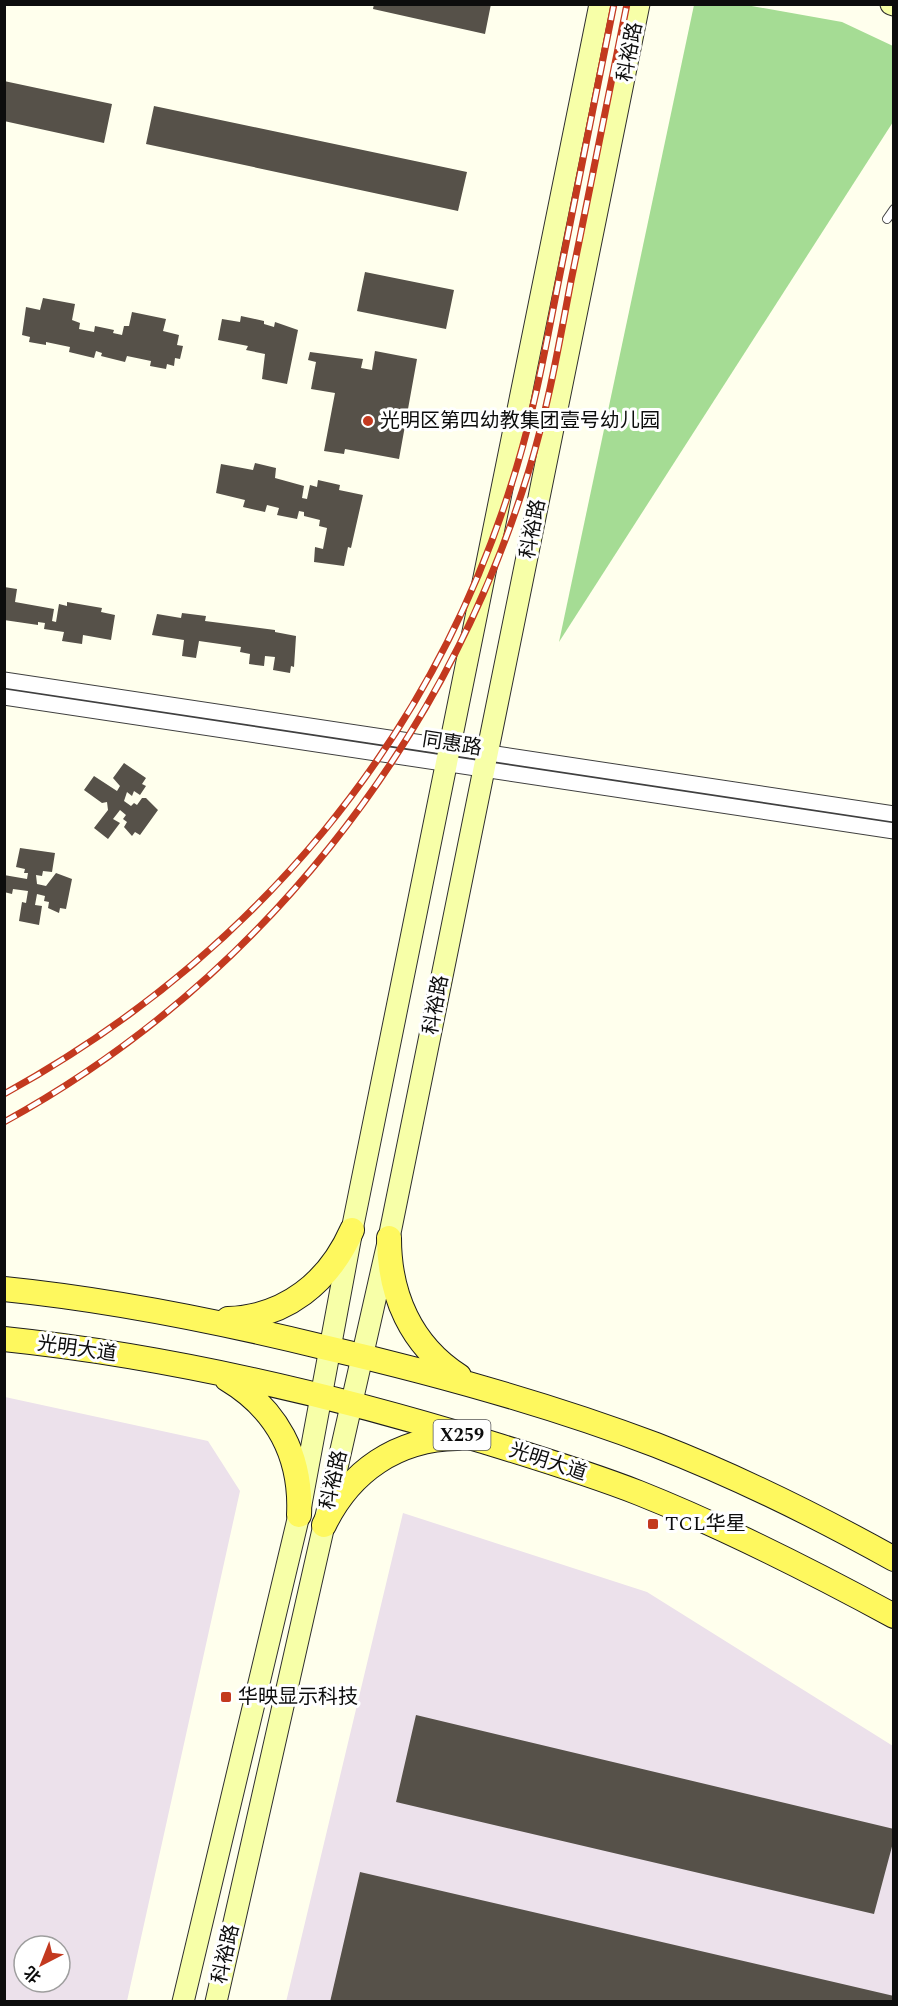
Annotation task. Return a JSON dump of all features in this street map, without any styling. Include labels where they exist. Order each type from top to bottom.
[{"type":"main road","name":"科裕路","points":[[183,2001],[299,1515],[352,1230],[600,4]]},
{"type":"main road","name":"科裕路","points":[[216,2001],[389,1239],[639,4]]},
{"type":"main road","points":[[204,1318],[255,1316],[301,1296],[332,1267],[352,1230]]},
{"type":"main road","points":[[389,1239],[394,1291],[400,1308],[419,1339],[450,1370],[490,1390]]},
{"type":"main road","name":"X259","points":[[4,1289],[81,1297],[204,1318],[490,1390],[656,1445],[770,1495],[894,1559]]},
{"type":"main road","name":"光明大道","points":[[4,1339],[74,1347],[195,1368],[321,1394],[478,1440],[638,1492],[749,1540],[894,1616]]},
{"type":"main road","points":[[195,1368],[226,1379],[240,1388],[275,1422],[296,1467],[299,1515]]},
{"type":"main road","points":[[324,1525],[351,1483],[390,1453],[433,1440],[478,1440]]},
{"type":"street","name":"同惠路","points":[[4,680],[448,756]]},
{"type":"street","name":"同惠路","points":[[4,697],[894,814]]},
{"type":"street","name":"同惠路","points":[[486,761],[894,831]]},
{"type":"lane","points":[[886,219],[894,208]]},
{"type":"shaded area","points":[[5,1397],[208,1441],[240,1491],[127,2001],[5,2001]]},
{"type":"shaded area","points":[[403,1513],[647,1592],[893,1746],[893,2001],[286,2002]]},
{"type":"green space","points":[[694,5],[746,5],[842,22],[893,46],[893,122],[559,642]]},
{"type":"building","points":[[374,4],[491,4],[485,34],[373,9]]},
{"type":"building","points":[[4,81],[112,104],[104,143],[4,121]]},
{"type":"building","points":[[154,106],[467,172],[458,211],[146,144]]},
{"type":"building","points":[[365,272],[454,290],[446,329],[357,311]]},
{"type":"building","points":[[43,298],[75,304],[72,320],[80,323],[79,329],[94,332],[95,326],[114,330],[113,333],[122,335],[124,326],[129,326],[132,312],[166,319],[163,331],[179,335],[177,345],[183,346],[180,359],[175,358],[174,366],[167,364],[166,369],[150,366],[151,361],[127,356],[125,362],[101,356],[102,353],[96,351],[94,358],[69,352],[70,347],[46,342],[46,345],[29,342],[30,337],[22,335],[26,307],[40,310]]},
{"type":"building","points":[[241,316],[264,321],[264,324],[274,327],[275,322],[298,330],[287,384],[262,379],[265,354],[246,350],[248,346],[218,340],[222,319],[240,322]]},
{"type":"building","name":"光明区第四幼教集团壹号幼儿园","points":[[375,351],[417,359],[399,459],[345,449],[344,454],[324,451],[335,393],[311,389],[316,362],[308,360],[310,352],[363,359],[361,368],[372,370]]},
{"type":"building","points":[[255,463],[276,468],[275,478],[304,486],[302,498],[307,499],[310,485],[317,487],[318,480],[340,485],[339,490],[363,495],[351,548],[348,547],[344,566],[314,562],[315,547],[323,549],[327,528],[319,526],[320,520],[304,516],[304,512],[299,511],[297,519],[277,515],[279,508],[267,505],[265,512],[243,507],[245,500],[216,493],[221,464],[253,470]]},
{"type":"building","points":[[4,587],[17,589],[15,602],[54,609],[52,621],[56,622],[59,604],[67,606],[67,602],[102,608],[101,612],[115,615],[111,640],[83,635],[82,644],[62,641],[64,632],[44,629],[45,623],[38,622],[38,625],[4,620]]},
{"type":"building","points":[[182,613],[206,616],[205,621],[275,630],[275,632],[296,636],[294,667],[291,666],[290,673],[273,670],[275,657],[265,656],[264,666],[249,664],[250,654],[240,652],[241,647],[199,641],[196,658],[182,656],[184,640],[152,635],[157,614],[181,618]]},
{"type":"building","points":[[124,763],[146,778],[142,784],[146,786],[140,795],[134,791],[132,796],[127,792],[124,801],[131,806],[134,803],[137,805],[142,798],[146,798],[158,810],[140,835],[135,832],[132,836],[124,827],[127,822],[123,819],[126,815],[120,810],[113,819],[120,823],[108,839],[94,828],[108,810],[107,802],[102,803],[84,790],[94,776],[117,791],[120,786],[113,778]]},
{"type":"building","points":[[20,848],[55,853],[52,872],[43,871],[42,876],[36,875],[37,884],[46,886],[56,873],[72,879],[66,909],[60,908],[59,913],[48,908],[49,902],[44,901],[45,896],[37,894],[35,905],[42,906],[39,925],[19,921],[22,902],[26,903],[28,891],[13,889],[12,894],[4,892],[4,875],[27,879],[28,873],[24,873],[25,869],[16,867]]},
{"type":"building","points":[[416,1715],[894,1829],[894,1839],[874,1914],[396,1802]]},
{"type":"building","points":[[360,1872],[894,1996],[894,2002],[330,2002]]},
{"type":"railway","points":[[4,1094],[94,1039],[178,977],[254,907],[324,831],[385,749],[438,660],[482,566],[524,442],[541,371],[614,4]]},
{"type":"railway","points":[[4,1122],[96,1065],[181,1000],[259,927],[330,847],[393,760],[447,668],[493,571],[536,447],[553,376],[627,4]]},
{"type":"place","name":"光明区第四幼教集团壹号幼儿园","points":[[368,421]]},
{"type":"place","name":"TCL华星","points":[[653,1524]]},
{"type":"place","name":"华映显示科技","points":[[226,1697]]}]
